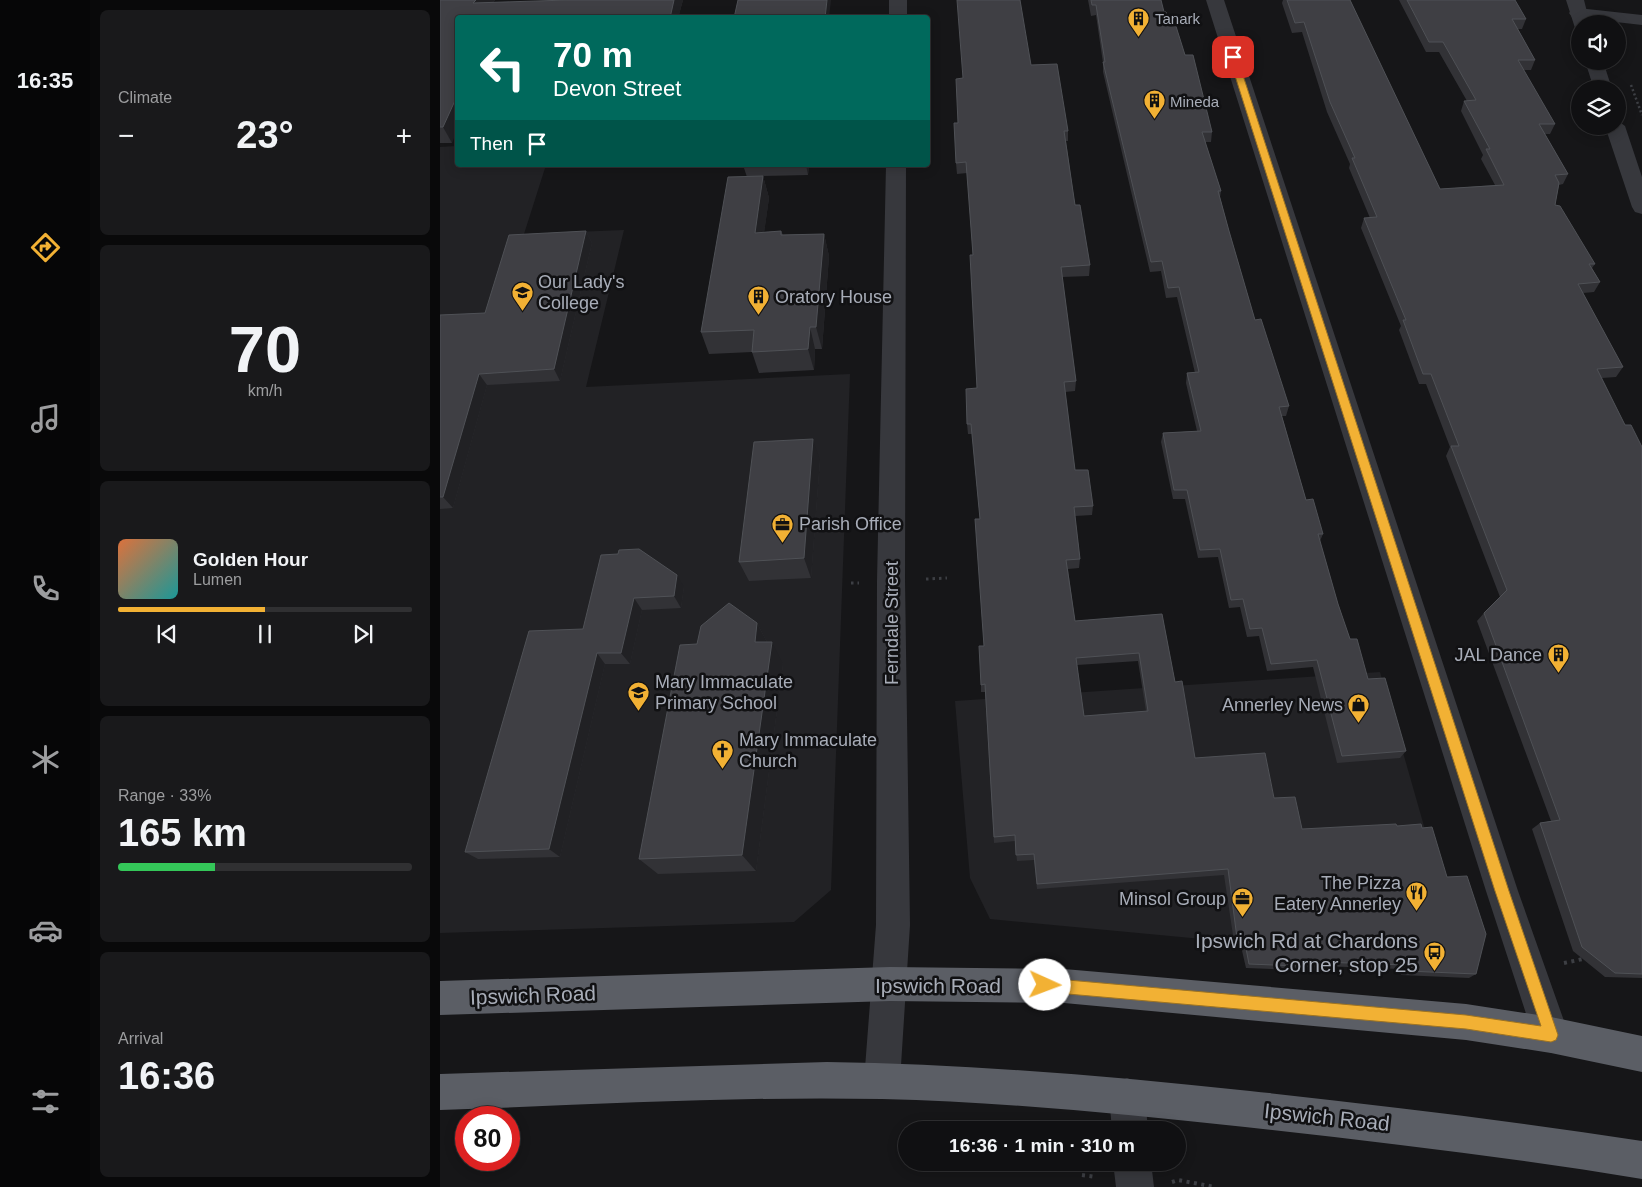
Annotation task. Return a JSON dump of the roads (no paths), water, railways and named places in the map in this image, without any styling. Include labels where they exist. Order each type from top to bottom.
[{"type":"highway","name":"Ipswich Road","points":[[440,998],[890,984],[1064,986],[1466,1022],[1551,1035],[1642,1054]]},
{"type":"highway","name":"Ipswich Road","points":[[440,1092],[794,1081],[882,1081],[976,1085],[1128,1113],[1429,1128],[1642,1160]]},
{"type":"street","points":[[898,0],[898,15]]},
{"type":"street","points":[[1215,0],[1499,882],[1551,1035]]},
{"type":"street","points":[[1578,12],[1642,20]]},
{"type":"street","points":[[1618,135],[1642,207]]},
{"type":"street","name":"Ferndale Street","points":[[882,1081],[893,925],[891,581],[896,167]]},
{"type":"street","points":[[1133,1171],[1134,1187]]},
{"type":"place","name":"Tanark","points":[[1139,37]]},
{"type":"place","name":"Mineda","points":[[1154,120]]},
{"type":"place","name":"Our Lady's College","points":[[522,311]]},
{"type":"place","name":"Oratory House","points":[[759,316]]},
{"type":"place","name":"Parish Office","points":[[783,543]]},
{"type":"place","name":"JAL Dance","points":[[1558,674]]},
{"type":"place","name":"Mary Immaculate Primary School","points":[[639,711]]},
{"type":"place","name":"Annerley News","points":[[1359,724]]},
{"type":"place","name":"Mary Immaculate Church","points":[[723,769]]},
{"type":"place","name":"The Pizza Eatery Annerley","points":[[1417,912]]},
{"type":"place","name":"Minsol Group","points":[[1242,918]]},
{"type":"place","name":"Ipswich Rd at Chardons Corner, stop 25","points":[[1434,971]]}]
